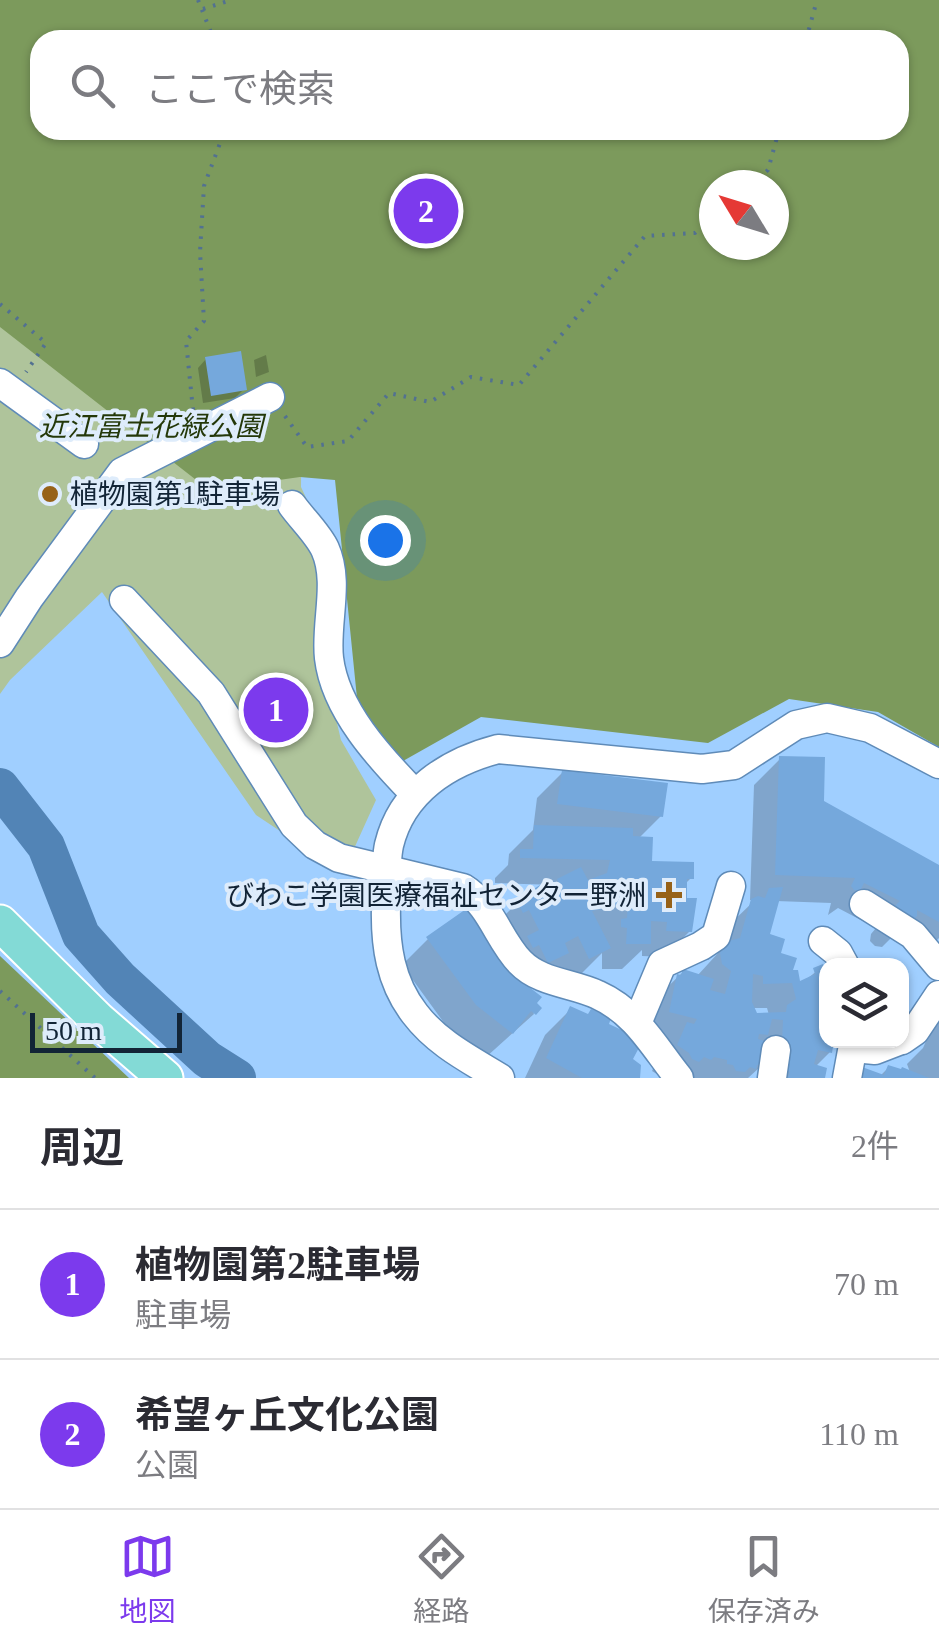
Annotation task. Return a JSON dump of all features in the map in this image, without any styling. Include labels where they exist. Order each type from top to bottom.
[{"type":"main road","points":[[0,923],[98,1020],[165,1078]]},
{"type":"street","points":[[6,388],[81,448],[122,472]]},
{"type":"street","points":[[0,643],[122,472],[270,397]]},
{"type":"street","points":[[292,505],[325,549],[331,581],[329,659],[338,686],[356,722],[385,763],[416,794]]},
{"type":"street","points":[[124,600],[211,693],[294,826],[315,845],[339,858],[463,888],[477,897],[520,963],[541,976],[599,995],[638,1021],[679,1078]]},
{"type":"street","points":[[500,1078],[438,1040],[413,1012],[394,976],[385,938],[388,848],[398,820],[435,776],[466,758],[498,750],[702,770],[734,764],[796,725],[827,718],[870,728],[939,764]]},
{"type":"street","points":[[638,1021],[662,964],[716,936],[731,886]]},
{"type":"street","points":[[864,904],[913,935],[939,966]]},
{"type":"street","points":[[823,941],[841,958]]},
{"type":"street","points":[[909,1035],[939,995]]},
{"type":"street","points":[[848,1078],[853,1048]]},
{"type":"street","points":[[772,1078],[776,1050]]},
{"type":"path","points":[[198,0],[209,30]]},
{"type":"path","points":[[200,9],[231,0]]},
{"type":"path","points":[[809,30],[818,0]]},
{"type":"path","points":[[196,435],[186,341],[204,321],[200,252],[204,186],[221,140]]},
{"type":"path","points":[[768,170],[776,140]]},
{"type":"path","points":[[270,397],[307,446],[348,441],[389,394],[430,402],[472,377],[520,385],[645,236],[699,230]]},
{"type":"path","points":[[0,304],[46,343],[6,388]]},
{"type":"path","points":[[0,991],[95,1078]]},
{"type":"green space","points":[[0,0],[939,0],[939,747],[878,712],[789,699],[708,743],[481,717],[403,761],[358,708],[335,480],[300,477],[209,490],[0,327]]},
{"type":"green space","name":"近江富士花緑公園","points":[[0,123],[302,351],[301,487],[321,530],[316,636],[341,740],[376,800],[343,873],[256,815],[102,592],[0,694]]},
{"type":"green space","points":[[0,956],[129,1078],[0,1078]]},
{"type":"building","points":[[241,351],[247,390],[211,396],[205,357]]},
{"type":"building","points":[[779,756],[825,757],[824,801],[939,865],[939,922],[917,910],[917,916],[910,922],[895,914],[900,901],[864,883],[860,891],[854,890],[851,886],[855,878],[775,875]]},
{"type":"building","points":[[562,770],[668,783],[663,817],[557,804]]},
{"type":"building","points":[[534,825],[633,828],[633,836],[653,837],[652,861],[694,862],[694,879],[687,879],[687,898],[697,898],[692,932],[666,931],[667,922],[651,921],[651,944],[626,944],[627,928],[621,927],[621,919],[627,918],[628,902],[592,911],[611,948],[589,959],[578,936],[565,943],[569,953],[548,963],[539,945],[533,948],[527,936],[539,930],[529,910],[523,913],[516,900],[540,885],[543,891],[559,883],[557,879],[581,867],[588,880],[607,873],[610,860],[520,858],[520,849],[533,849]]},
{"type":"building","points":[[783,887],[770,934],[785,939],[781,953],[797,958],[793,970],[798,970],[800,981],[815,974],[813,968],[819,966],[819,1048],[833,1048],[832,1053],[818,1050],[814,1064],[827,1068],[825,1078],[788,1078],[790,1072],[781,1069],[790,1043],[782,1043],[783,1020],[772,1019],[768,1035],[759,1034],[758,1039],[767,1042],[765,1065],[750,1067],[745,1072],[736,1071],[727,1060],[714,1057],[704,1057],[699,1062],[677,1045],[687,1022],[694,1024],[697,1019],[669,1012],[677,974],[681,975],[683,969],[714,979],[710,990],[725,994],[731,971],[722,964],[720,953],[725,942],[740,938],[751,899],[765,898],[769,888]],"holes":[[[753,974],[763,976],[763,984],[792,983],[796,999],[787,1005],[786,1012],[757,1013],[752,1002]]]},
{"type":"building","points":[[466,909],[515,976],[542,997],[537,1003],[542,1008],[536,1015],[531,1011],[513,1034],[476,1005],[426,937]]},
{"type":"building","points":[[570,1006],[588,1014],[591,1009],[611,1018],[609,1024],[643,1040],[633,1059],[641,1065],[640,1078],[582,1078],[546,1058]]},
{"type":"building","points":[[888,1065],[929,1078],[857,1078],[862,1067],[884,1075]]},
{"type":"waterway","points":[[0,787],[46,846],[81,935],[120,979],[207,1059],[237,1078]]},
{"type":"place","name":"希望ヶ丘文化公園","points":[[426,211]]},
{"type":"place","name":"植物園第1駐車場","points":[[50,494]]},
{"type":"place","name":"植物園第2駐車場","points":[[276,710]]},
{"type":"place","name":"びわこ学園医療福祉センター野洲","points":[[669,895]]}]
